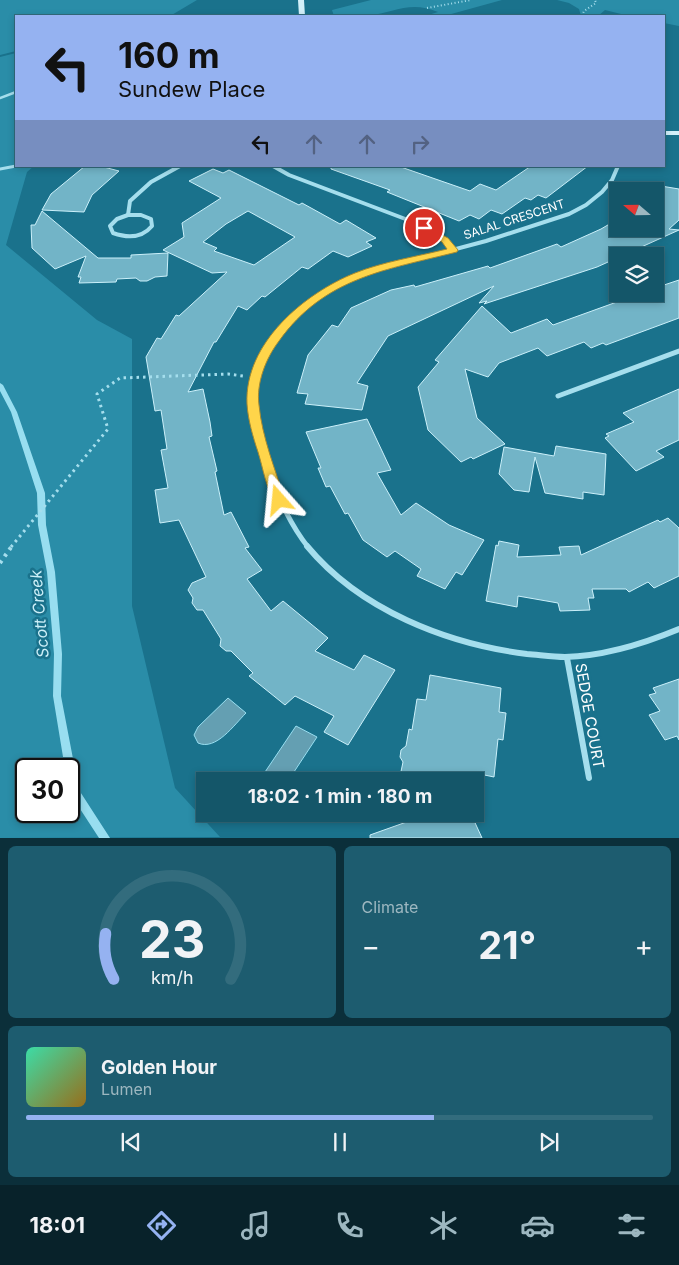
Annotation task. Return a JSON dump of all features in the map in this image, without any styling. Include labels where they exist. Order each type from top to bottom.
[{"type":"street","points":[[301,0],[302,15]]},
{"type":"street","points":[[665,134],[679,133]]},
{"type":"street","points":[[128,215],[130,201],[151,182],[178,167]]},
{"type":"street","points":[[275,167],[289,175],[408,220],[437,235],[454,250]]},
{"type":"street","name":"SALAL CRESCENT","points":[[618,167],[610,184],[596,198],[574,212],[554,220],[454,250],[360,274],[316,297],[290,319],[273,340],[255,379],[253,403],[259,436],[279,500],[301,539],[320,560],[358,591],[398,615],[425,629],[490,649],[567,658],[599,654],[628,647],[653,640],[679,628]]},
{"type":"street","points":[[128,215],[147,216],[151,219],[152,226],[146,233],[132,237],[113,233],[110,226],[112,222],[128,215]]},
{"type":"street","points":[[558,396],[679,352]]},
{"type":"street","name":"SEDGE COURT","points":[[567,658],[589,778]]},
{"type":"lane","points":[[0,98],[15,92]]},
{"type":"lane","points":[[0,169],[15,166]]},
{"type":"path","points":[[427,8],[471,0]]},
{"type":"path","points":[[582,15],[584,11],[596,3],[595,0]]},
{"type":"path","points":[[0,563],[20,534],[108,428],[97,394],[120,378],[228,374],[255,379]]},
{"type":"shaded area","points":[[0,0],[197,0],[172,15],[15,15],[15,51],[0,55]]},
{"type":"shaded area","points":[[371,0],[502,0],[448,15],[428,15],[438,12],[419,7],[402,8],[371,15],[334,15],[332,10]]},
{"type":"shaded area","points":[[557,0],[679,0],[679,26],[665,23],[665,15],[625,15],[605,10],[599,15],[581,15],[579,9],[569,3]]},
{"type":"shaded area","points":[[15,53],[15,167],[33,167],[27,172],[6,245],[97,320],[132,339],[132,606],[175,788],[196,811],[196,822],[206,822],[220,837],[0,838],[0,57]]},
{"type":"shaded area","points":[[228,698],[246,713],[218,740],[205,744],[198,743],[194,735],[198,727]]},
{"type":"shaded area","points":[[296,726],[317,737],[294,772],[265,772]]},
{"type":"building","points":[[84,167],[104,167],[119,171],[92,195],[84,212],[42,210],[51,194]]},
{"type":"building","points":[[331,167],[401,167],[470,191],[480,184],[496,190],[530,167],[587,167],[546,198],[538,195],[531,200],[525,198],[502,214],[491,210],[479,219],[470,215],[459,221],[387,192],[390,190],[331,169]]},
{"type":"building","points":[[213,169],[223,173],[229,170],[299,205],[302,203],[340,224],[346,220],[376,238],[366,242],[372,246],[348,257],[333,251],[308,269],[302,267],[265,297],[262,296],[247,310],[238,306],[216,342],[214,342],[188,392],[203,389],[212,436],[209,437],[224,515],[231,512],[249,547],[245,548],[262,570],[247,579],[271,611],[283,601],[328,638],[315,651],[354,670],[364,655],[395,670],[348,745],[324,732],[334,716],[295,696],[285,705],[249,676],[253,673],[231,651],[226,651],[220,646],[221,639],[203,610],[197,610],[192,603],[193,598],[188,590],[192,583],[206,577],[179,520],[160,523],[155,490],[168,488],[161,450],[167,449],[161,410],[155,411],[146,357],[157,338],[161,339],[176,315],[179,316],[227,272],[212,273],[163,250],[184,237],[182,223],[221,198],[189,181]],"holes":[[[248,211],[295,237],[254,265],[214,251],[217,248],[203,242],[226,224]]]},
{"type":"building","points":[[664,186],[679,189],[679,220],[669,229],[679,230],[664,237]]},
{"type":"building","points":[[42,211],[98,258],[131,258],[131,255],[168,253],[167,276],[155,277],[147,281],[140,281],[136,278],[117,279],[116,282],[79,283],[81,277],[78,277],[86,256],[55,269],[32,248],[31,225],[35,225]]},
{"type":"building","points":[[609,224],[609,238],[661,238],[641,247],[609,247],[609,262],[597,267],[484,304],[487,301],[479,303],[494,286],[388,336],[357,383],[368,386],[362,410],[305,404],[308,394],[297,393],[308,355],[332,325],[338,327],[351,308],[391,290],[414,285],[415,287],[488,266],[490,268],[557,244],[561,247]]},
{"type":"building","points":[[679,280],[679,318],[606,345],[603,343],[591,348],[584,342],[547,356],[538,348],[499,363],[488,377],[465,369],[477,418],[505,444],[473,459],[471,457],[461,462],[428,430],[418,387],[439,362],[435,360],[482,306],[511,333],[547,319],[553,325],[617,302],[664,302],[664,285]]},
{"type":"building","points":[[679,389],[679,440],[656,451],[664,457],[636,471],[605,438],[609,436],[606,434],[634,422],[623,413]]},
{"type":"building","points":[[367,419],[391,470],[377,473],[401,515],[416,503],[449,525],[484,540],[462,575],[456,572],[445,589],[417,576],[421,569],[395,551],[387,557],[363,540],[348,513],[345,514],[330,486],[326,487],[318,468],[321,468],[306,432]]},
{"type":"building","points":[[556,446],[606,454],[604,495],[583,492],[583,499],[545,493],[535,457],[529,492],[514,490],[499,474],[504,447],[554,456]]},
{"type":"building","points":[[668,518],[679,528],[679,576],[654,588],[648,582],[629,592],[626,589],[592,589],[594,598],[588,598],[590,610],[560,611],[558,603],[518,596],[517,607],[486,601],[496,545],[498,546],[499,541],[519,545],[517,557],[561,555],[559,547],[579,546],[581,555],[658,520],[660,522]]},
{"type":"building","points":[[430,675],[501,688],[499,712],[506,713],[503,740],[498,739],[494,777],[484,775],[484,772],[401,772],[403,762],[400,757],[401,750],[406,746],[409,729],[412,730],[417,699],[426,700]]},
{"type":"building","points":[[679,679],[679,740],[677,736],[665,740],[649,715],[660,711],[649,695],[656,693],[653,688]]},
{"type":"building","points":[[407,822],[475,822],[482,838],[370,838],[370,835]]},
{"type":"waterway","name":"Scott Creek","points":[[0,385],[14,412],[41,493],[42,525],[51,572],[58,654],[57,696],[74,792],[105,838]]},
{"type":"route","points":[[279,500],[259,436],[253,403],[255,379],[266,352],[290,319],[316,297],[333,287],[360,274],[454,250],[445,240],[424,228]]}]
